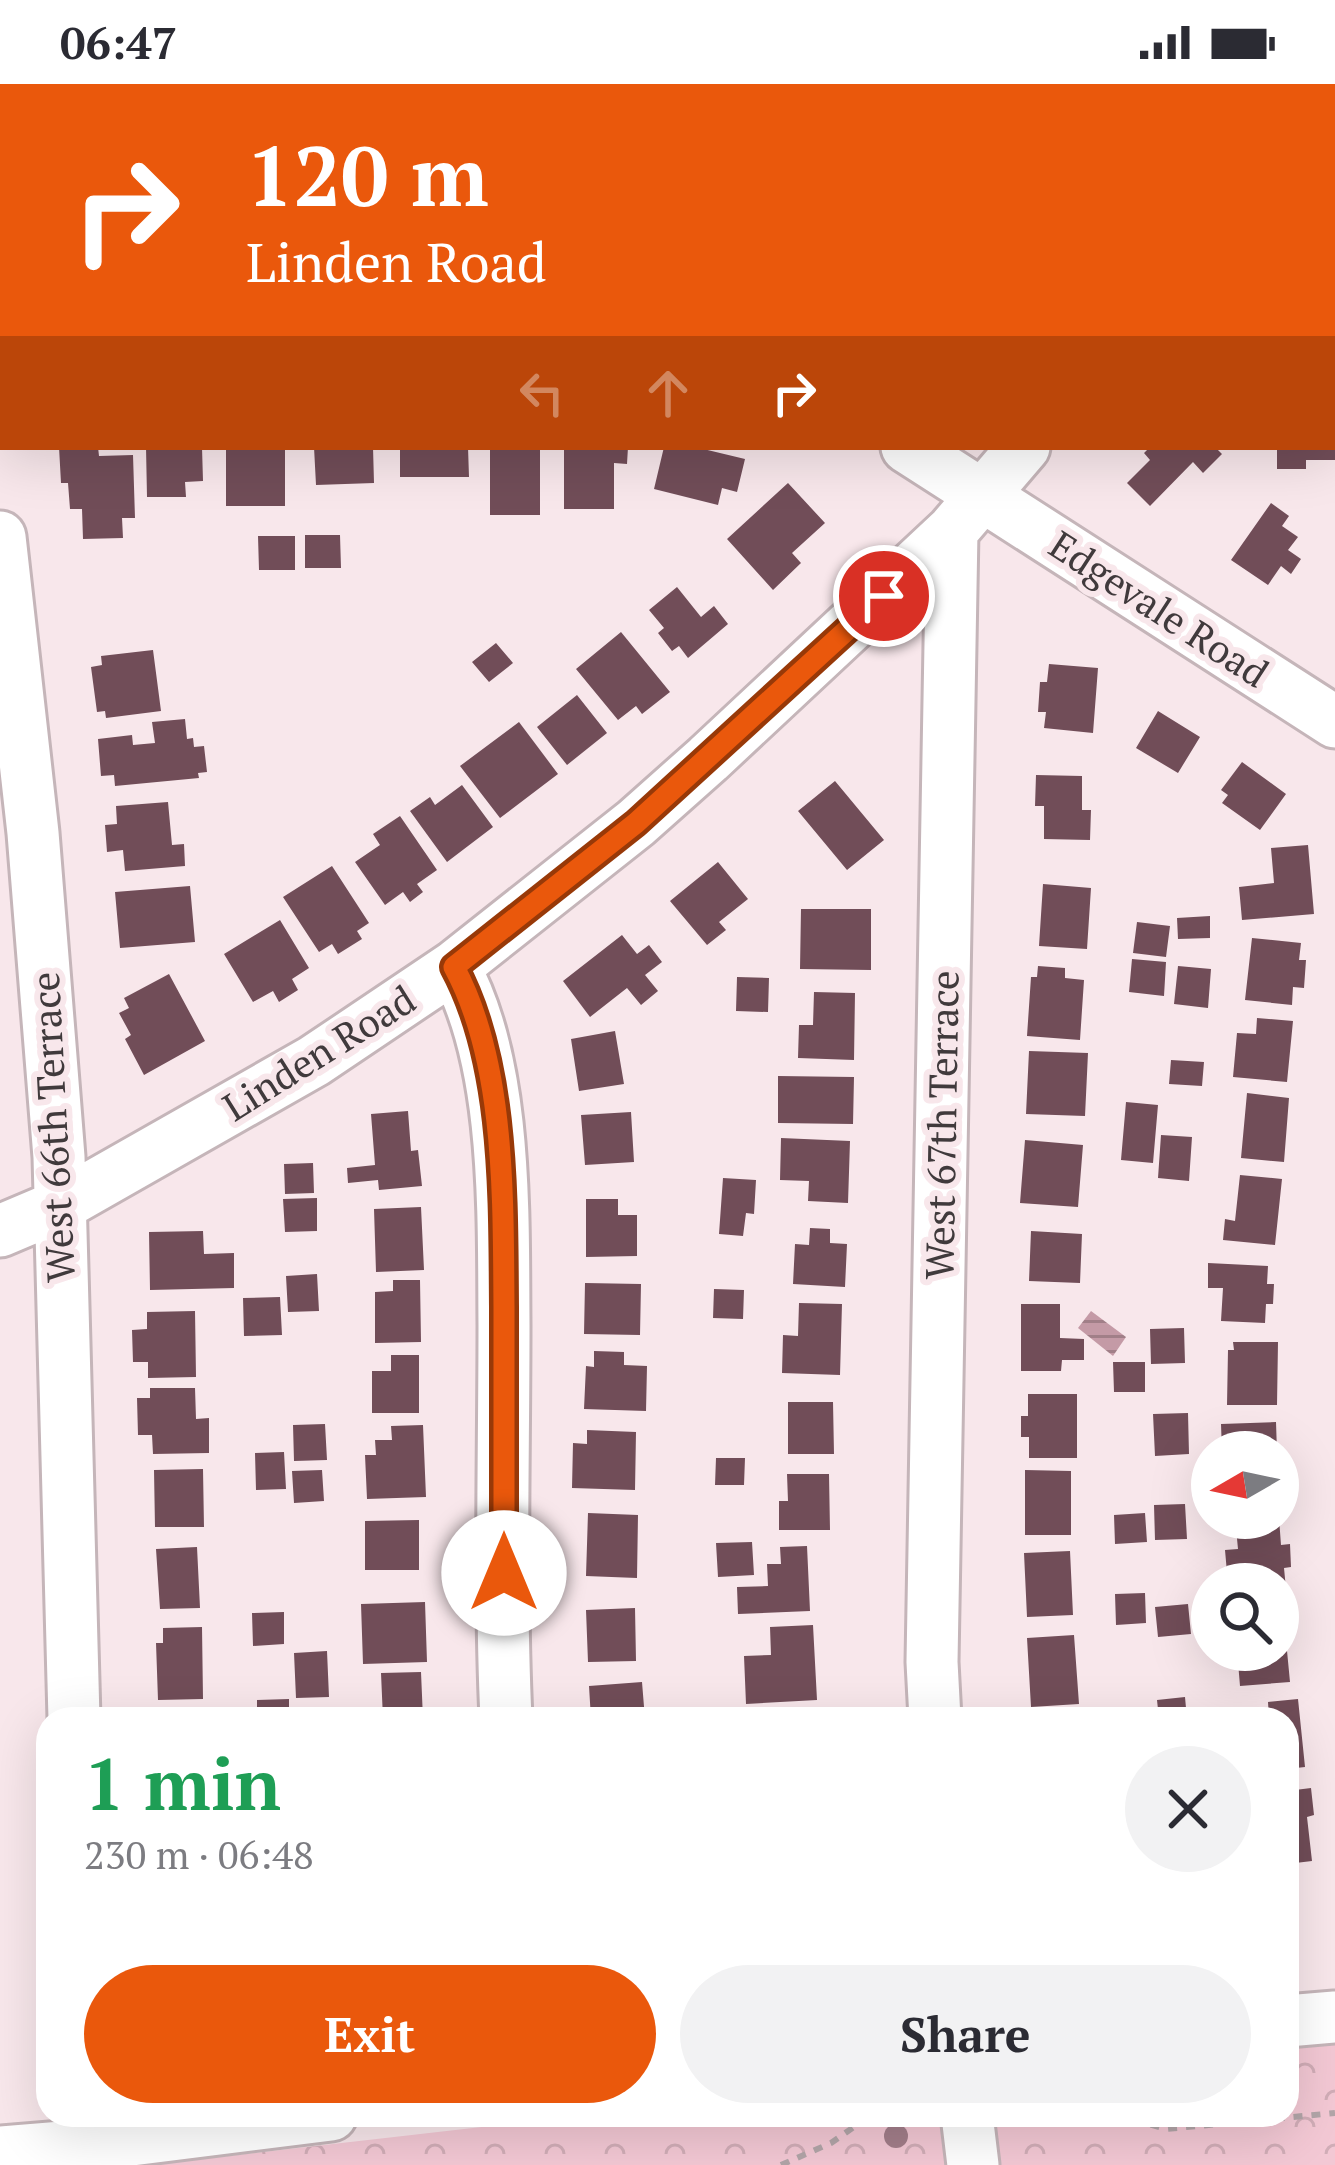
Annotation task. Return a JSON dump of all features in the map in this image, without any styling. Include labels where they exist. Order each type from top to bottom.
[{"type":"street","name":"Edgevale Road","points":[[910,450],[968,513],[1335,722]]},
{"type":"street","points":[[968,513],[1021,450]]},
{"type":"street","name":"Linden Road","points":[[0,1231],[59,1206],[314,1061],[454,967],[636,823],[968,513]]},
{"type":"street","name":"West 67th Terrace","points":[[935,1707],[932,1638],[968,513]]},
{"type":"street","name":"West 66th Terrace","points":[[0,537],[38,881],[59,1157],[74,1707]]},
{"type":"street","points":[[454,967],[481,1029],[490,1075],[503,1234],[506,1707]]},
{"type":"street","points":[[0,2152],[224,2127]]},
{"type":"street","points":[[968,2127],[973,2165]]},
{"type":"path","points":[[1299,2116],[1335,2113]]},
{"type":"path","points":[[781,2165],[831,2143],[850,2127]]},
{"type":"green space","points":[[1335,2040],[1335,2165],[992,2165],[988,2127],[1299,2127],[1299,2043]]},
{"type":"green space","points":[[481,2127],[952,2127],[955,2165],[149,2165]]},
{"type":"shaded area","points":[[1091,1311],[1126,1337],[1113,1356],[1078,1328]]},
{"type":"building","points":[[59,450],[133,455],[135,518],[122,518],[123,538],[83,539],[82,509],[70,509],[68,483],[61,483]]},
{"type":"building","points":[[146,450],[202,450],[203,481],[185,482],[186,497],[147,497]]},
{"type":"building","points":[[226,450],[285,450],[285,506],[226,506]]},
{"type":"building","points":[[314,450],[373,450],[374,483],[316,485]]},
{"type":"building","points":[[400,450],[468,450],[469,477],[400,477]]},
{"type":"building","points":[[490,450],[540,450],[540,515],[490,515]]},
{"type":"building","points":[[564,450],[628,450],[627,464],[614,463],[614,509],[564,509]]},
{"type":"building","points":[[663,450],[708,450],[745,459],[737,492],[722,488],[718,505],[654,489]]},
{"type":"building","points":[[1218,450],[1222,454],[1203,473],[1193,462],[1150,506],[1127,483],[1150,460],[1144,453]]},
{"type":"building","points":[[1277,450],[1335,450],[1335,460],[1306,460],[1306,469],[1277,469]]},
{"type":"building","points":[[788,483],[825,523],[792,553],[801,563],[773,590],[727,539]]},
{"type":"building","points":[[1271,503],[1289,516],[1282,526],[1298,537],[1288,550],[1301,559],[1291,574],[1281,566],[1268,585],[1231,560]]},
{"type":"building","points":[[305,535],[340,535],[341,568],[305,568]]},
{"type":"building","points":[[258,536],[295,536],[295,570],[259,570]]},
{"type":"building","points":[[677,587],[701,617],[714,606],[728,624],[688,658],[679,646],[672,651],[658,633],[664,628],[649,610]]},
{"type":"building","points":[[621,632],[670,692],[642,714],[636,706],[618,720],[576,669]]},
{"type":"building","points":[[496,643],[513,663],[489,682],[472,662]]},
{"type":"building","points":[[153,650],[161,711],[106,718],[105,711],[97,712],[91,667],[102,665],[101,656]]},
{"type":"building","points":[[1049,664],[1098,668],[1093,733],[1044,728],[1046,712],[1038,712],[1040,682],[1047,682]]},
{"type":"building","points":[[577,695],[607,733],[567,765],[537,727]]},
{"type":"building","points":[[1158,711],[1200,737],[1178,773],[1136,748]]},
{"type":"building","points":[[185,719],[187,739],[193,738],[194,747],[204,746],[207,772],[198,773],[199,778],[115,786],[114,775],[101,776],[98,739],[132,735],[133,745],[155,743],[152,722]]},
{"type":"building","points":[[519,722],[558,774],[500,818],[460,766]]},
{"type":"building","points":[[1242,762],[1286,794],[1260,830],[1222,803],[1228,795],[1221,790]]},
{"type":"building","points":[[1036,775],[1082,776],[1082,810],[1091,810],[1090,840],[1044,839],[1044,806],[1035,806]]},
{"type":"building","points":[[835,781],[884,840],[847,870],[798,811]]},
{"type":"building","points":[[462,785],[493,827],[447,862],[410,811],[430,797],[435,805]]},
{"type":"building","points":[[168,802],[172,845],[184,844],[185,866],[125,871],[123,850],[107,852],[105,825],[117,824],[116,806]]},
{"type":"building","points":[[400,816],[437,870],[417,884],[423,892],[410,902],[403,892],[385,905],[355,862],[380,845],[373,834]]},
{"type":"building","points":[[1308,845],[1314,914],[1242,920],[1239,887],[1274,883],[1271,848]]},
{"type":"building","points":[[718,862],[748,899],[719,922],[726,930],[707,945],[670,901]]},
{"type":"building","points":[[332,866],[369,923],[357,931],[362,939],[338,954],[332,944],[319,952],[283,897]]},
{"type":"building","points":[[1043,884],[1091,888],[1087,949],[1039,946]]},
{"type":"building","points":[[190,886],[195,942],[120,948],[115,892]]},
{"type":"building","points":[[801,909],[871,909],[871,970],[800,969]]},
{"type":"building","points":[[1210,916],[1210,938],[1178,939],[1177,918]]},
{"type":"building","points":[[280,920],[309,968],[292,979],[298,990],[279,1002],[273,991],[253,1002],[224,954]]},
{"type":"building","points":[[1137,922],[1170,926],[1166,957],[1133,953]]},
{"type":"building","points":[[622,935],[637,954],[649,945],[662,962],[645,975],[658,991],[641,1005],[627,988],[590,1017],[563,981]]},
{"type":"building","points":[[1252,938],[1301,943],[1299,960],[1306,960],[1304,988],[1293,987],[1292,1005],[1245,1000]]},
{"type":"building","points":[[1132,959],[1166,962],[1164,996],[1129,992]]},
{"type":"building","points":[[1038,966],[1065,968],[1065,978],[1084,980],[1080,1040],[1027,1036],[1031,977],[1037,977]]},
{"type":"building","points":[[1178,966],[1211,969],[1208,1008],[1174,1004]]},
{"type":"building","points":[[169,974],[205,1041],[144,1075],[125,1039],[131,1035],[119,1013],[129,1008],[124,998]]},
{"type":"building","points":[[737,977],[769,978],[768,1012],[736,1011]]},
{"type":"building","points":[[814,992],[855,993],[854,1060],[798,1058],[799,1025],[813,1025]]},
{"type":"building","points":[[1257,1018],[1293,1021],[1287,1082],[1233,1077],[1237,1033],[1256,1034]]},
{"type":"building","points":[[615,1031],[624,1084],[579,1091],[571,1039]]},
{"type":"building","points":[[1029,1051],[1088,1053],[1085,1116],[1026,1114]]},
{"type":"building","points":[[1171,1060],[1204,1062],[1202,1086],[1169,1084]]},
{"type":"building","points":[[778,1076],[854,1077],[853,1124],[778,1123]]},
{"type":"building","points":[[1247,1093],[1289,1098],[1284,1162],[1241,1158]]},
{"type":"building","points":[[1126,1102],[1158,1105],[1153,1163],[1121,1160]]},
{"type":"building","points":[[408,1111],[411,1151],[418,1150],[422,1186],[379,1190],[378,1180],[348,1183],[347,1168],[375,1165],[371,1114]]},
{"type":"building","points":[[631,1112],[634,1162],[585,1165],[581,1115]]},
{"type":"building","points":[[1161,1135],[1192,1137],[1189,1181],[1158,1178]]},
{"type":"building","points":[[781,1138],[850,1141],[848,1203],[808,1201],[809,1181],[780,1180]]},
{"type":"building","points":[[1025,1140],[1083,1145],[1078,1207],[1020,1203]]},
{"type":"building","points":[[313,1163],[314,1193],[285,1194],[284,1164]]},
{"type":"building","points":[[1240,1175],[1282,1179],[1275,1245],[1223,1240],[1225,1219],[1235,1221]]},
{"type":"building","points":[[723,1178],[756,1180],[754,1214],[746,1213],[743,1236],[719,1234]]},
{"type":"building","points":[[317,1198],[317,1231],[285,1232],[283,1199]]},
{"type":"building","points":[[586,1199],[618,1199],[618,1215],[637,1215],[637,1256],[586,1257]]},
{"type":"building","points":[[421,1207],[424,1270],[376,1272],[374,1209]]},
{"type":"building","points":[[810,1228],[830,1229],[830,1243],[847,1244],[845,1287],[793,1284],[795,1244],[809,1245]]},
{"type":"building","points":[[203,1231],[204,1254],[234,1253],[234,1288],[150,1290],[149,1232]]},
{"type":"building","points":[[1031,1231],[1082,1234],[1080,1283],[1029,1281]]},
{"type":"building","points":[[1208,1263],[1268,1266],[1267,1284],[1274,1284],[1273,1304],[1266,1304],[1265,1323],[1221,1321],[1223,1288],[1208,1288]]},
{"type":"building","points":[[317,1274],[319,1311],[288,1312],[286,1276]]},
{"type":"building","points":[[393,1280],[420,1280],[421,1342],[375,1343],[375,1292],[393,1291]]},
{"type":"building","points":[[585,1283],[641,1284],[640,1335],[584,1334]]},
{"type":"building","points":[[714,1289],[744,1290],[743,1319],[713,1318]]},
{"type":"building","points":[[280,1297],[282,1335],[244,1336],[243,1298]]},
{"type":"building","points":[[799,1303],[842,1304],[840,1375],[782,1373],[783,1335],[798,1336]]},
{"type":"building","points":[[1021,1304],[1060,1304],[1060,1338],[1084,1339],[1084,1360],[1062,1360],[1061,1371],[1021,1371]]},
{"type":"building","points":[[195,1311],[196,1377],[148,1378],[148,1362],[133,1362],[132,1330],[147,1329],[147,1312]]},
{"type":"building","points":[[1184,1328],[1185,1363],[1151,1364],[1150,1329]]},
{"type":"building","points":[[1233,1342],[1278,1342],[1277,1405],[1227,1405],[1228,1350],[1234,1350]]},
{"type":"building","points":[[594,1351],[624,1352],[624,1365],[647,1366],[646,1411],[584,1409],[586,1366],[594,1367]]},
{"type":"building","points":[[391,1355],[419,1355],[419,1413],[372,1413],[372,1371],[391,1371]]},
{"type":"building","points":[[1113,1362],[1145,1362],[1145,1392],[1114,1392]]},
{"type":"building","points":[[150,1388],[195,1388],[196,1419],[209,1418],[209,1453],[153,1454],[152,1435],[138,1435],[137,1398],[150,1398]]},
{"type":"building","points":[[1028,1394],[1077,1394],[1077,1458],[1029,1458],[1029,1437],[1021,1437]]},
{"type":"building","points":[[788,1402],[833,1402],[834,1454],[788,1454]]},
{"type":"building","points":[[1188,1413],[1189,1454],[1155,1456],[1153,1414]]},
{"type":"building","points":[[1276,1422],[1276,1431],[1221,1431],[1221,1424]]},
{"type":"building","points":[[325,1424],[327,1460],[294,1461],[293,1425]]},
{"type":"building","points":[[423,1425],[426,1497],[367,1499],[365,1455],[376,1455],[375,1440],[392,1440],[391,1426]]},
{"type":"building","points":[[587,1430],[636,1432],[635,1490],[572,1488],[573,1443],[587,1444]]},
{"type":"building","points":[[284,1452],[286,1489],[256,1490],[255,1453]]},
{"type":"building","points":[[716,1458],[745,1458],[744,1485],[715,1485]]},
{"type":"building","points":[[203,1469],[204,1527],[155,1527],[154,1470]]},
{"type":"building","points":[[322,1470],[324,1501],[294,1503],[292,1471]]},
{"type":"building","points":[[1025,1470],[1071,1471],[1071,1535],[1025,1535]]},
{"type":"building","points":[[787,1474],[829,1474],[830,1530],[779,1530],[779,1501],[788,1501]]},
{"type":"building","points":[[1185,1504],[1187,1539],[1155,1540],[1154,1505]]},
{"type":"building","points":[[588,1513],[638,1515],[637,1578],[586,1576]]},
{"type":"building","points":[[1145,1513],[1147,1542],[1115,1544],[1114,1515]]},
{"type":"building","points":[[419,1520],[419,1570],[365,1570],[365,1521]]},
{"type":"building","points":[[1237,1539],[1281,1539],[1281,1545],[1290,1544],[1291,1563],[1226,1563],[1225,1550],[1238,1549]]},
{"type":"building","points":[[752,1542],[754,1575],[718,1577],[716,1543]]},
{"type":"building","points":[[807,1546],[810,1611],[738,1614],[737,1587],[768,1586],[767,1564],[781,1564],[780,1547]]},
{"type":"building","points":[[197,1547],[200,1608],[160,1609],[156,1549]]},
{"type":"building","points":[[1070,1551],[1073,1615],[1027,1617],[1024,1553]]},
{"type":"building","points":[[1145,1593],[1146,1623],[1116,1625],[1115,1594]]},
{"type":"building","points":[[425,1602],[427,1662],[363,1664],[361,1604]]},
{"type":"building","points":[[1188,1604],[1191,1634],[1158,1637],[1155,1607]]},
{"type":"building","points":[[635,1608],[636,1661],[588,1662],[586,1610]]},
{"type":"building","points":[[284,1612],[284,1644],[253,1646],[252,1613]]},
{"type":"building","points":[[813,1625],[817,1700],[746,1704],[744,1656],[771,1655],[770,1627]]},
{"type":"building","points":[[202,1627],[203,1699],[158,1700],[156,1643],[163,1643],[163,1628]]},
{"type":"building","points":[[1074,1635],[1079,1704],[1031,1707],[1027,1638]]},
{"type":"building","points":[[327,1651],[329,1697],[296,1698],[294,1653]]},
{"type":"building","points":[[1239,1671],[1289,1671],[1290,1682],[1240,1686]]},
{"type":"building","points":[[421,1672],[422,1707],[382,1707],[381,1673]]},
{"type":"building","points":[[642,1682],[644,1707],[590,1707],[589,1686]]},
{"type":"building","points":[[1185,1697],[1186,1707],[1158,1707],[1157,1700]]},
{"type":"building","points":[[289,1699],[289,1707],[257,1707],[257,1700]]},
{"type":"building","points":[[1298,1699],[1299,1707],[1268,1707],[1268,1702]]},
{"type":"building","points":[[1299,1709],[1305,1767],[1299,1768]]},
{"type":"building","points":[[1311,1788],[1314,1815],[1307,1817],[1312,1861],[1299,1863],[1299,1790]]},
{"type":"route","points":[[504,1573],[503,1234],[498,1162],[481,1029],[454,967],[636,823],[884,596]]}]
